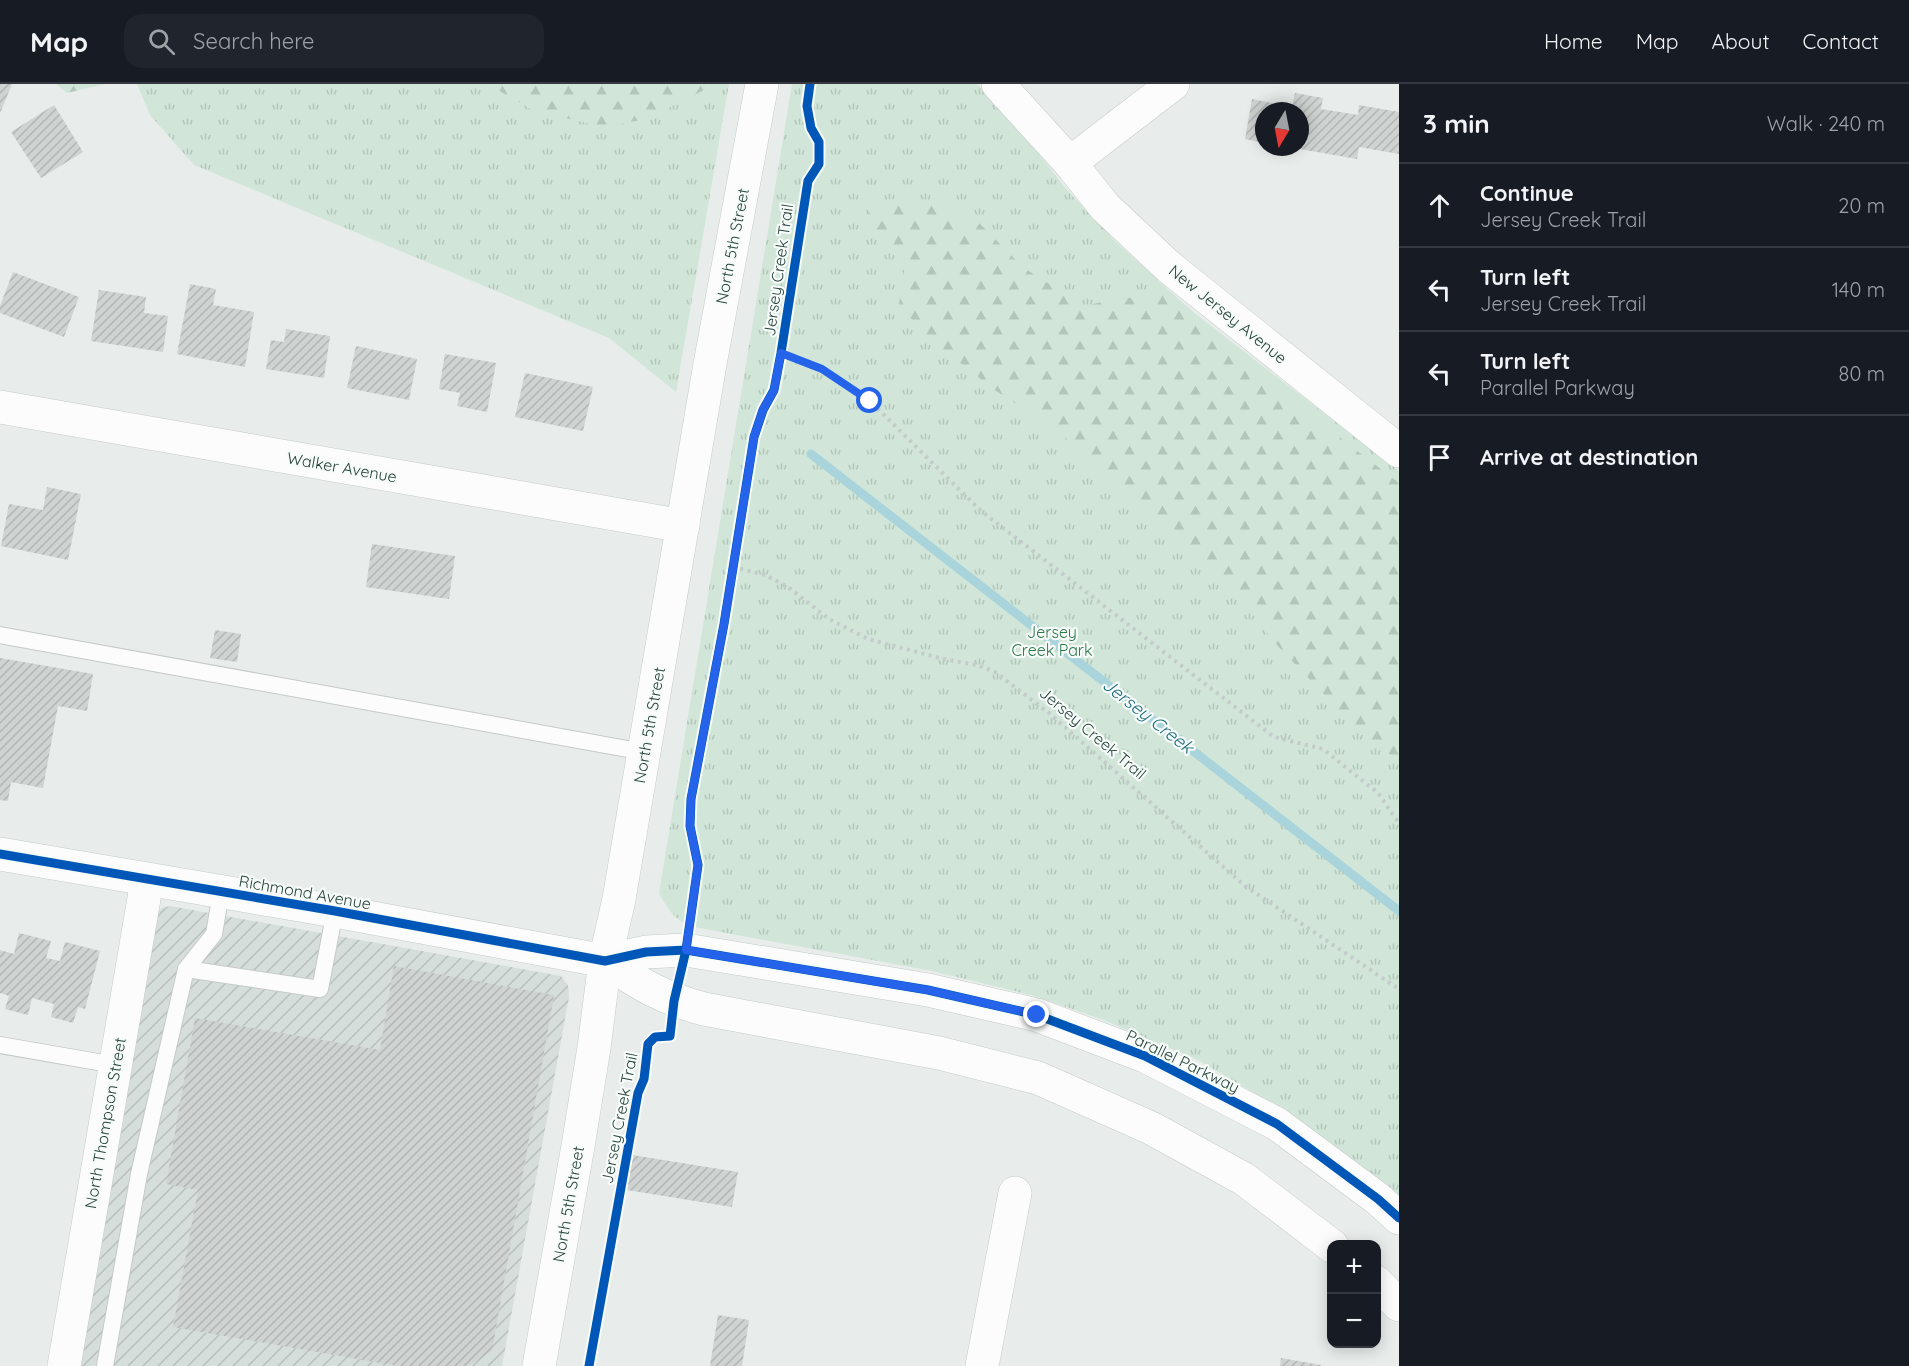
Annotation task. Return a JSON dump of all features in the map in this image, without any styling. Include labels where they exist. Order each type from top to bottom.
[{"type":"street","name":"North 5th Street","points":[[538,1366],[580,1136],[605,961],[619,899],[710,364],[762,84]]},
{"type":"street","name":"New Jersey Avenue","points":[[998,84],[1070,163],[1105,207],[1169,267],[1399,451]]},
{"type":"street","points":[[1070,163],[1173,84]]},
{"type":"street","name":"Walker Avenue","points":[[0,407],[683,526]]},
{"type":"street","name":"Richmond Avenue","points":[[0,854],[147,881],[335,911],[605,961]]},
{"type":"street","name":"North Thompson Street","points":[[64,1366],[147,881]]},
{"type":"street","name":"Parallel Parkway","points":[[605,961],[646,952],[686,950],[928,990],[1037,1015],[1145,1056],[1277,1124],[1378,1199],[1399,1218]]},
{"type":"street","points":[[605,961],[643,986],[674,1001],[746,1017],[939,1053],[1038,1078],[1150,1128],[1244,1179],[1327,1242]]},
{"type":"street","points":[[982,1366],[1014,1193]]},
{"type":"street","points":[[1381,1286],[1399,1305]]},
{"type":"lane","points":[[0,635],[644,752]]},
{"type":"lane","points":[[105,1366],[139,1174],[186,969],[214,934],[221,893]]},
{"type":"lane","points":[[186,969],[320,989],[335,911]]},
{"type":"lane","points":[[0,1045],[115,1065]]},
{"type":"path","points":[[731,579],[735,556]]},
{"type":"shaded area","points":[[170,906],[561,976],[568,985],[569,997],[502,1366],[75,1366],[154,915],[162,908]]},
{"type":"green space","points":[[56,84],[105,84],[67,93]]},
{"type":"green space","points":[[137,84],[487,84],[535,111],[708,88],[709,84],[729,84],[676,392],[609,338],[194,165],[150,115]]},
{"type":"green space","points":[[487,84],[709,84],[708,88],[646,119],[604,127],[535,111]]},
{"type":"green space","name":"Jersey Creek Park","points":[[792,84],[977,84],[1010,117],[1067,190],[1115,241],[1193,312],[1399,471],[1399,1197],[1325,1139],[1259,1096],[1198,1060],[1101,1019],[1035,996],[932,971],[689,926],[675,916],[662,899],[659,893]]},
{"type":"green space","points":[[887,199],[930,202],[978,222],[1024,268],[1084,306],[1161,294],[1230,353],[1399,483],[1399,758],[1378,750],[1276,644],[1242,601],[1203,558],[1137,514],[1106,478],[1060,432],[993,389],[923,333],[899,304],[905,265],[877,240],[868,208]]},
{"type":"building","points":[[0,84],[12,84],[0,113]]},
{"type":"building","points":[[1295,93],[1323,98],[1321,109],[1358,115],[1359,105],[1399,112],[1399,154],[1359,147],[1357,159],[1309,151],[1309,102],[1293,102]]},
{"type":"building","points":[[1252,99],[1267,102],[1255,102],[1255,141],[1245,139]]},
{"type":"building","points":[[54,105],[83,152],[41,178],[11,132]]},
{"type":"building","points":[[13,272],[79,297],[64,337],[0,313],[0,306]]},
{"type":"building","points":[[190,284],[216,289],[213,305],[254,312],[245,367],[177,354]]},
{"type":"building","points":[[99,290],[146,297],[144,313],[168,316],[163,352],[91,341]]},
{"type":"building","points":[[286,329],[330,336],[324,378],[266,369],[271,340],[284,342]]},
{"type":"building","points":[[356,346],[417,359],[409,400],[347,388]]},
{"type":"building","points":[[445,354],[496,363],[487,412],[457,406],[460,393],[439,389]]},
{"type":"building","points":[[525,373],[593,387],[583,431],[515,417]]},
{"type":"building","points":[[47,487],[81,494],[68,560],[1,546],[9,504],[43,510]]},
{"type":"building","points":[[372,544],[455,556],[449,599],[366,587]]},
{"type":"building","points":[[215,630],[241,634],[237,662],[210,658]]},
{"type":"building","points":[[0,658],[93,674],[87,711],[58,706],[43,788],[11,782],[8,801],[0,800]]},
{"type":"building","points":[[19,933],[51,941],[46,958],[60,961],[65,942],[100,951],[85,1009],[78,1007],[73,1023],[51,1017],[54,1004],[32,998],[28,1015],[5,1009],[9,996],[0,993],[0,950],[14,954]]},
{"type":"building","points":[[394,966],[554,995],[492,1351],[468,1366],[397,1366],[173,1327],[198,1190],[166,1184],[195,1018],[380,1050]]},
{"type":"building","points":[[632,1155],[738,1172],[732,1207],[627,1190]]},
{"type":"building","points":[[718,1315],[749,1320],[742,1366],[710,1366]]},
{"type":"building","points":[[1281,1358],[1321,1365],[1321,1366],[1280,1366]]},
{"type":"waterway","name":"Jersey Creek","points":[[811,454],[1399,911]]},
{"type":"cycle path","name":"Jersey Creek Trail","points":[[589,1366],[638,1093],[644,1079],[648,1044],[655,1037],[670,1036],[674,1001],[686,950],[698,865],[690,826],[691,799],[724,624],[754,437],[763,410],[774,390],[808,181],[819,164],[819,142],[811,128],[807,106],[810,84]]},
{"type":"cycle path","points":[[0,854],[335,911],[605,961],[646,952],[686,950],[928,990],[1037,1015],[1145,1056],[1277,1124],[1378,1199],[1399,1218]]},
{"type":"route","points":[[870,401],[822,369],[781,353],[774,390],[763,410],[754,437],[724,624],[691,799],[690,826],[698,865],[686,950],[928,990],[1037,1015]]}]
